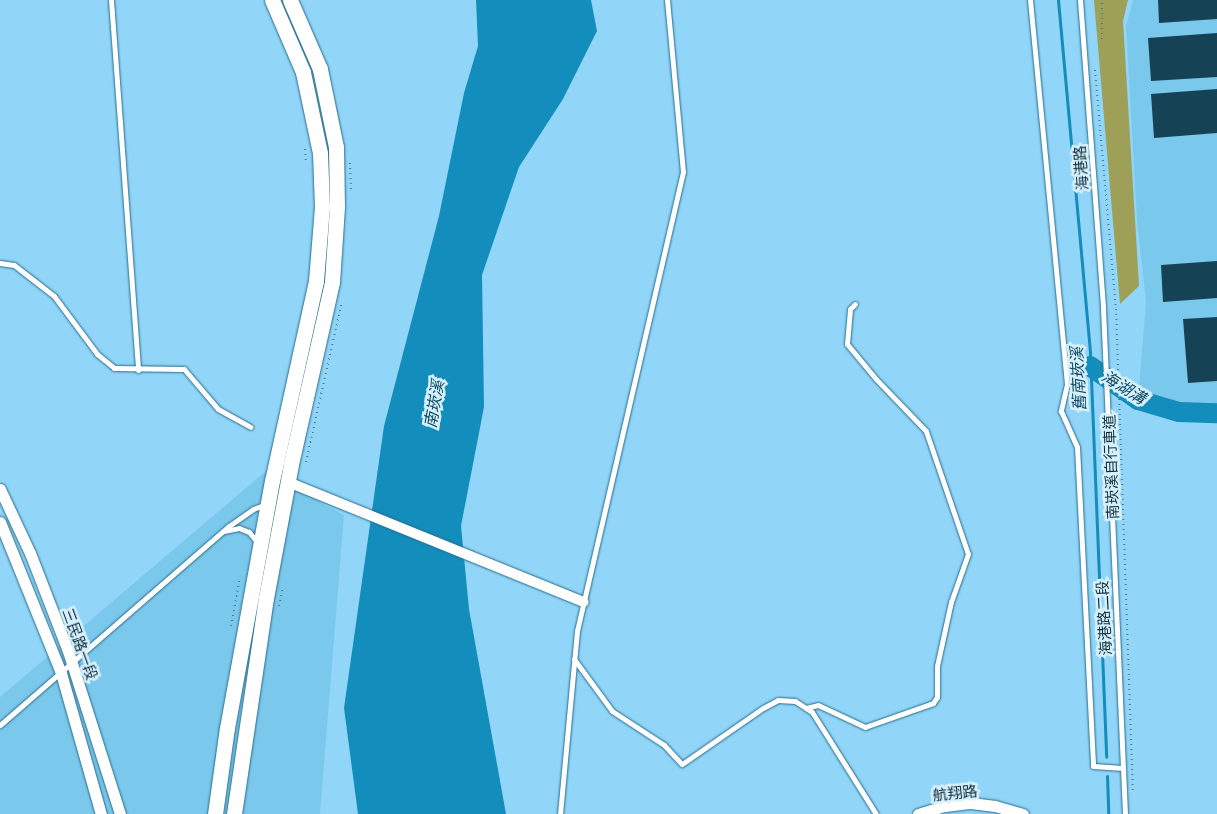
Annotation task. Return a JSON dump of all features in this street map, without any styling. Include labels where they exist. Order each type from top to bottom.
[{"type":"main road","points":[[215,814],[272,481],[316,281],[322,207],[320,153],[303,72],[272,0]]},
{"type":"main road","points":[[234,814],[266,598],[288,482],[332,282],[337,206],[336,147],[320,69],[290,0]]},
{"type":"street","points":[[288,482],[584,602]]},
{"type":"street","name":"三民路一段","points":[[0,489],[30,552],[72,661],[120,814]]},
{"type":"street","name":"三民路一段","points":[[0,522],[61,673],[101,814]]},
{"type":"street","name":"航翔路","points":[[918,814],[945,806],[971,804],[995,806],[1023,814]]},
{"type":"lane","points":[[110,0],[138,370]]},
{"type":"lane","points":[[560,814],[574,659],[584,602],[683,172],[667,0]]},
{"type":"lane","points":[[1030,0],[1054,270],[1067,384],[1061,411],[1077,447],[1093,766],[1123,768]]},
{"type":"lane","name":"海港路","points":[[1080,0],[1104,334],[1108,420]]},
{"type":"lane","points":[[0,262],[14,265],[54,296],[97,354],[114,368],[138,370],[184,369],[218,409],[250,426]]},
{"type":"lane","points":[[806,708],[818,705],[865,727],[933,703],[938,697],[938,666],[951,602],[968,554],[926,431],[876,379],[847,344],[850,309],[855,304]]},
{"type":"lane","name":"海港路二段","points":[[1108,420],[1124,814]]},
{"type":"lane","points":[[272,481],[288,482]]},
{"type":"lane","points":[[0,725],[224,531],[253,509],[268,504],[288,482]]},
{"type":"lane","points":[[224,531],[239,528],[249,532],[260,548]]},
{"type":"lane","points":[[574,659],[612,711],[664,745],[682,764],[778,700],[794,701],[812,712],[876,814]]},
{"type":"path","points":[[1102,0],[1102,39]]},
{"type":"path","name":"南崁溪自行車道","points":[[1094,68],[1118,344],[1133,794]]},
{"type":"path","points":[[304,143],[307,171]]},
{"type":"path","points":[[230,632],[240,576]]},
{"type":"shaded area","points":[[1133,0],[1217,0],[1217,413],[1179,412],[1138,400],[1146,302],[1137,220],[1126,26]]},
{"type":"shaded area","points":[[272,466],[299,491],[344,515],[320,814],[0,814],[0,697]]},
{"type":"green space","points":[[1094,0],[1128,0],[1123,21],[1139,286],[1120,304]]},
{"type":"water","name":"南崁溪","points":[[476,0],[591,0],[597,31],[563,99],[519,167],[482,275],[484,407],[461,526],[469,609],[506,814],[358,814],[344,708],[384,426],[439,216],[464,93],[478,46]]},
{"type":"building","points":[[1158,0],[1217,0],[1217,19],[1159,23]]},
{"type":"building","points":[[1217,33],[1217,77],[1151,81],[1148,38]]},
{"type":"building","points":[[1217,89],[1217,133],[1154,138],[1151,94]]},
{"type":"building","points":[[1217,261],[1217,298],[1163,302],[1161,265]]},
{"type":"building","points":[[1217,317],[1217,381],[1188,383],[1183,319]]},
{"type":"waterway","name":"舊南崁溪","points":[[1058,0],[1090,353],[1106,757]]},
{"type":"waterway","name":"海湖溝","points":[[1090,366],[1138,400],[1179,412],[1217,413]]},
{"type":"waterway","name":"舊南崁溪","points":[[1107,776],[1108,814]]}]
